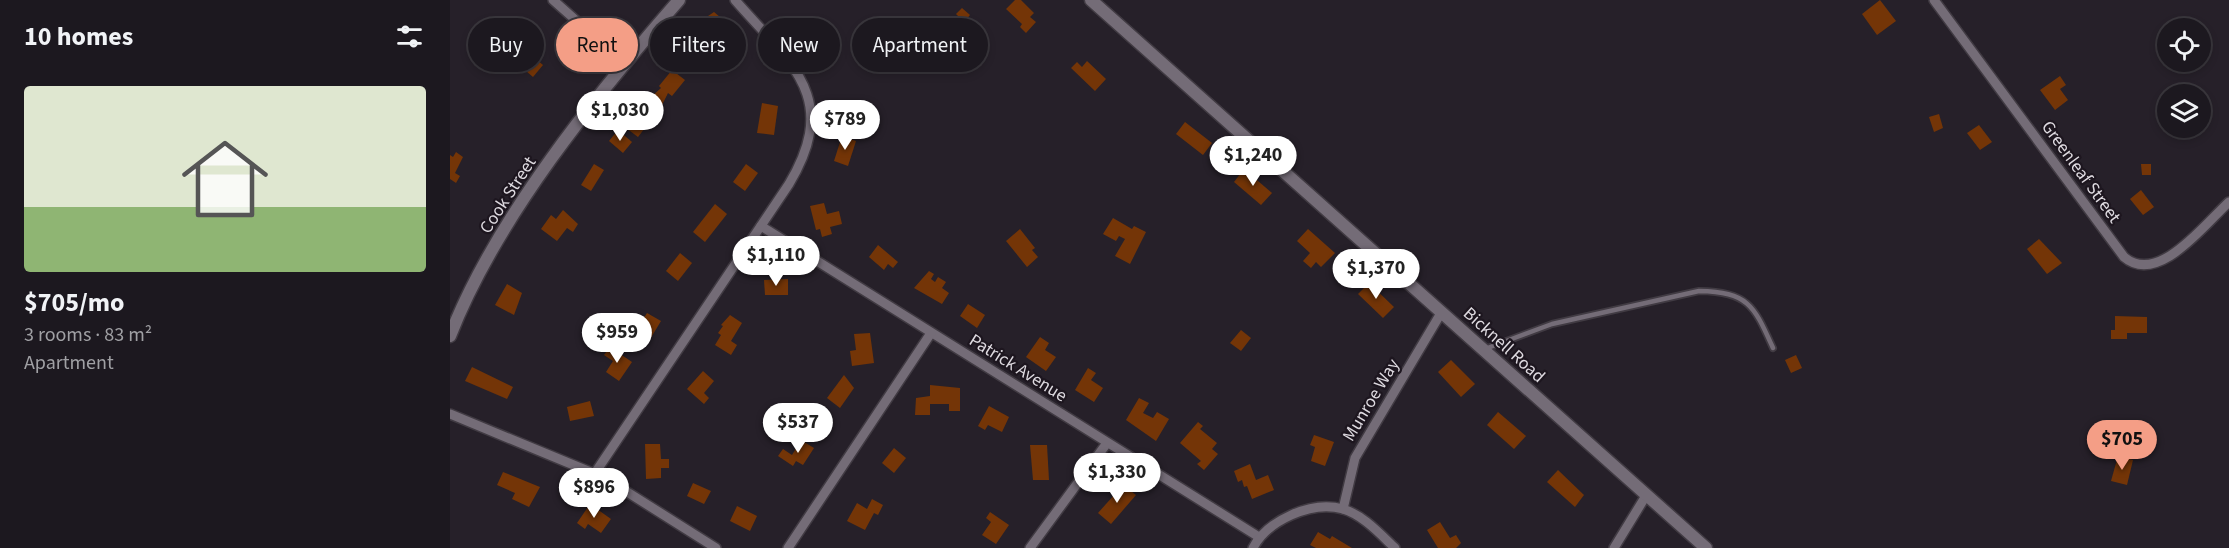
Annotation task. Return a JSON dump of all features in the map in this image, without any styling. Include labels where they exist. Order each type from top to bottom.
[{"type":"street","points":[[553,0],[573,18]]},
{"type":"street","name":"Cook Street","points":[[638,47],[679,0]]},
{"type":"street","points":[[595,473],[803,161],[812,131],[813,120],[808,96],[799,75],[735,0]]},
{"type":"street","name":"Bicknell Road","points":[[1091,0],[1706,548]]},
{"type":"street","name":"Greenleaf Street","points":[[1934,0],[2124,257],[2133,265],[2154,266],[2170,257],[2229,202]]},
{"type":"street","name":"Cook Street","points":[[450,336],[473,285],[503,234],[549,164],[617,72]]},
{"type":"street","name":"Patrick Avenue","points":[[760,226],[1259,537]]},
{"type":"street","name":"Munroe Way","points":[[1343,509],[1355,458],[1441,313]]},
{"type":"street","points":[[788,548],[931,333]]},
{"type":"street","points":[[450,414],[595,473],[649,504],[716,548]]},
{"type":"street","points":[[1030,548],[1107,443]]},
{"type":"street","points":[[1614,548],[1647,494]]},
{"type":"street","points":[[1253,548],[1267,529],[1292,515],[1332,507],[1343,509],[1365,521],[1395,548]]},
{"type":"lane","points":[[1482,350],[1552,324],[1699,291],[1724,292],[1743,300],[1757,313],[1773,348]]},
{"type":"building","points":[[1015,0],[1021,0],[1034,13],[1030,17],[1036,22],[1026,33],[1020,27],[1022,24],[1006,9]]},
{"type":"building","points":[[1880,0],[1896,21],[1877,35],[1862,14]]},
{"type":"building","points":[[962,8],[970,15],[967,18],[960,18],[956,14]]},
{"type":"building","points":[[714,12],[721,18],[705,18]]},
{"type":"building","points":[[1087,61],[1106,79],[1095,91],[1071,68],[1077,62],[1082,67]]},
{"type":"building","points":[[527,72],[537,72],[533,77]]},
{"type":"building","points":[[670,72],[675,72],[685,80],[672,96],[668,93],[661,107],[650,98],[661,88],[659,86]]},
{"type":"building","points":[[2060,76],[2066,85],[2060,89],[2068,100],[2055,110],[2040,90]]},
{"type":"building","points":[[762,103],[778,106],[774,135],[757,133]]},
{"type":"building","points":[[635,108],[651,120],[638,137],[622,125]]},
{"type":"building","points":[[1939,114],[1943,128],[1934,132],[1929,117]]},
{"type":"building","points":[[1185,122],[1212,143],[1203,155],[1176,134]]},
{"type":"building","points":[[1979,125],[1992,142],[1980,150],[1967,133]]},
{"type":"building","points":[[618,130],[632,142],[623,153],[609,141]]},
{"type":"building","points":[[842,136],[856,141],[848,166],[834,161]]},
{"type":"building","points":[[456,152],[463,157],[455,173],[460,176],[456,183],[450,179],[450,155],[453,157]]},
{"type":"building","points":[[594,164],[604,170],[591,191],[581,185]]},
{"type":"building","points":[[746,164],[758,173],[745,191],[733,182]]},
{"type":"building","points":[[2141,164],[2151,164],[2151,175],[2142,175]]},
{"type":"building","points":[[1244,169],[1272,193],[1261,205],[1234,182]]},
{"type":"building","points":[[2141,190],[2154,207],[2143,215],[2130,199]]},
{"type":"building","points":[[824,203],[827,214],[839,211],[842,224],[830,227],[832,234],[822,237],[820,229],[816,230],[810,206]]},
{"type":"building","points":[[715,204],[727,214],[705,242],[693,232]]},
{"type":"building","points":[[563,210],[578,224],[573,232],[567,228],[557,241],[541,229],[551,215],[556,219]]},
{"type":"building","points":[[1113,218],[1132,229],[1134,226],[1146,232],[1130,264],[1115,256],[1125,239],[1119,236],[1116,241],[1103,234]]},
{"type":"building","points":[[1020,229],[1035,248],[1032,250],[1038,257],[1027,267],[1006,241]]},
{"type":"building","points":[[1308,229],[1335,253],[1321,267],[1316,262],[1311,268],[1303,261],[1310,253],[1297,241]]},
{"type":"building","points":[[2039,239],[2062,263],[2047,274],[2027,249]]},
{"type":"building","points":[[878,245],[898,262],[893,268],[888,264],[884,270],[869,257]]},
{"type":"building","points":[[680,253],[692,263],[678,281],[666,271]]},
{"type":"building","points":[[929,271],[934,274],[931,279],[935,282],[938,277],[946,282],[942,288],[949,293],[942,304],[914,288]]},
{"type":"building","points":[[788,279],[788,295],[765,295],[764,280]]},
{"type":"building","points":[[1369,283],[1394,307],[1383,318],[1358,294]]},
{"type":"building","points":[[507,284],[522,293],[514,315],[495,305]]},
{"type":"building","points":[[968,304],[985,315],[977,328],[960,316]]},
{"type":"building","points":[[647,313],[661,321],[649,341],[629,329],[633,323],[638,327]]},
{"type":"building","points":[[730,315],[742,323],[731,341],[737,345],[731,355],[715,345],[721,335],[718,333],[723,326],[721,325]]},
{"type":"building","points":[[2115,316],[2147,317],[2147,333],[2127,333],[2127,339],[2111,339],[2111,330],[2115,330]]},
{"type":"building","points":[[1241,330],[1251,338],[1241,351],[1230,343]]},
{"type":"building","points":[[870,333],[874,363],[852,366],[850,351],[856,350],[854,334]]},
{"type":"building","points":[[1040,337],[1049,343],[1045,350],[1056,357],[1046,371],[1026,357]]},
{"type":"building","points":[[610,347],[632,362],[619,381],[606,372],[613,361],[604,355]]},
{"type":"building","points":[[1796,355],[1802,368],[1791,373],[1785,360]]},
{"type":"building","points":[[1451,360],[1475,384],[1461,397],[1438,372]]},
{"type":"building","points":[[472,367],[513,387],[507,399],[465,381]]},
{"type":"building","points":[[1088,368],[1096,373],[1091,380],[1103,388],[1094,402],[1075,390]]},
{"type":"building","points":[[703,371],[714,381],[704,393],[709,398],[704,404],[687,389]]},
{"type":"building","points":[[844,375],[854,388],[840,408],[827,398]]},
{"type":"building","points":[[930,385],[960,388],[960,411],[949,411],[949,404],[930,404],[930,415],[915,415],[916,398],[930,396]]},
{"type":"building","points":[[1139,398],[1149,403],[1143,413],[1153,418],[1157,412],[1169,419],[1156,441],[1126,420]]},
{"type":"building","points":[[590,401],[594,416],[570,421],[567,407]]},
{"type":"building","points":[[989,406],[1009,417],[1002,432],[988,425],[985,430],[978,426]]},
{"type":"building","points":[[1498,412],[1526,436],[1514,449],[1487,425]]},
{"type":"building","points":[[1198,422],[1203,426],[1200,429],[1217,443],[1212,449],[1218,454],[1204,470],[1197,464],[1201,461],[1180,443]]},
{"type":"building","points":[[1314,435],[1334,442],[1325,466],[1311,461],[1315,447],[1310,445]]},
{"type":"building","points":[[801,440],[814,448],[803,465],[796,461],[793,466],[778,456],[783,449],[792,455]]},
{"type":"building","points":[[645,444],[660,444],[661,459],[669,459],[669,468],[661,468],[661,478],[646,479]]},
{"type":"building","points":[[1030,445],[1047,445],[1049,480],[1033,480]]},
{"type":"building","points":[[894,448],[906,458],[894,473],[882,463]]},
{"type":"building","points":[[2118,456],[2133,460],[2127,485],[2111,481]]},
{"type":"building","points":[[1250,464],[1256,480],[1268,475],[1274,490],[1252,499],[1247,486],[1244,487],[1242,480],[1238,482],[1234,471]]},
{"type":"building","points":[[1558,470],[1584,495],[1575,507],[1547,482]]},
{"type":"building","points":[[503,472],[540,487],[529,507],[512,499],[515,493],[497,485]]},
{"type":"building","points":[[693,483],[711,491],[704,504],[687,496]]},
{"type":"building","points":[[1123,485],[1136,495],[1111,524],[1098,513]]},
{"type":"building","points":[[872,499],[883,505],[878,515],[874,513],[865,530],[847,521],[857,503],[867,509]]},
{"type":"building","points":[[590,504],[611,519],[601,533],[588,524],[585,529],[577,523]]},
{"type":"building","points":[[737,506],[757,516],[750,531],[730,521]]},
{"type":"building","points":[[990,512],[1009,525],[996,544],[982,535],[991,522],[986,518]]},
{"type":"building","points":[[1440,522],[1450,538],[1456,535],[1461,543],[1456,548],[1438,548],[1427,530]]},
{"type":"building","points":[[1318,532],[1330,539],[1332,536],[1352,548],[1316,548],[1310,545]]}]
